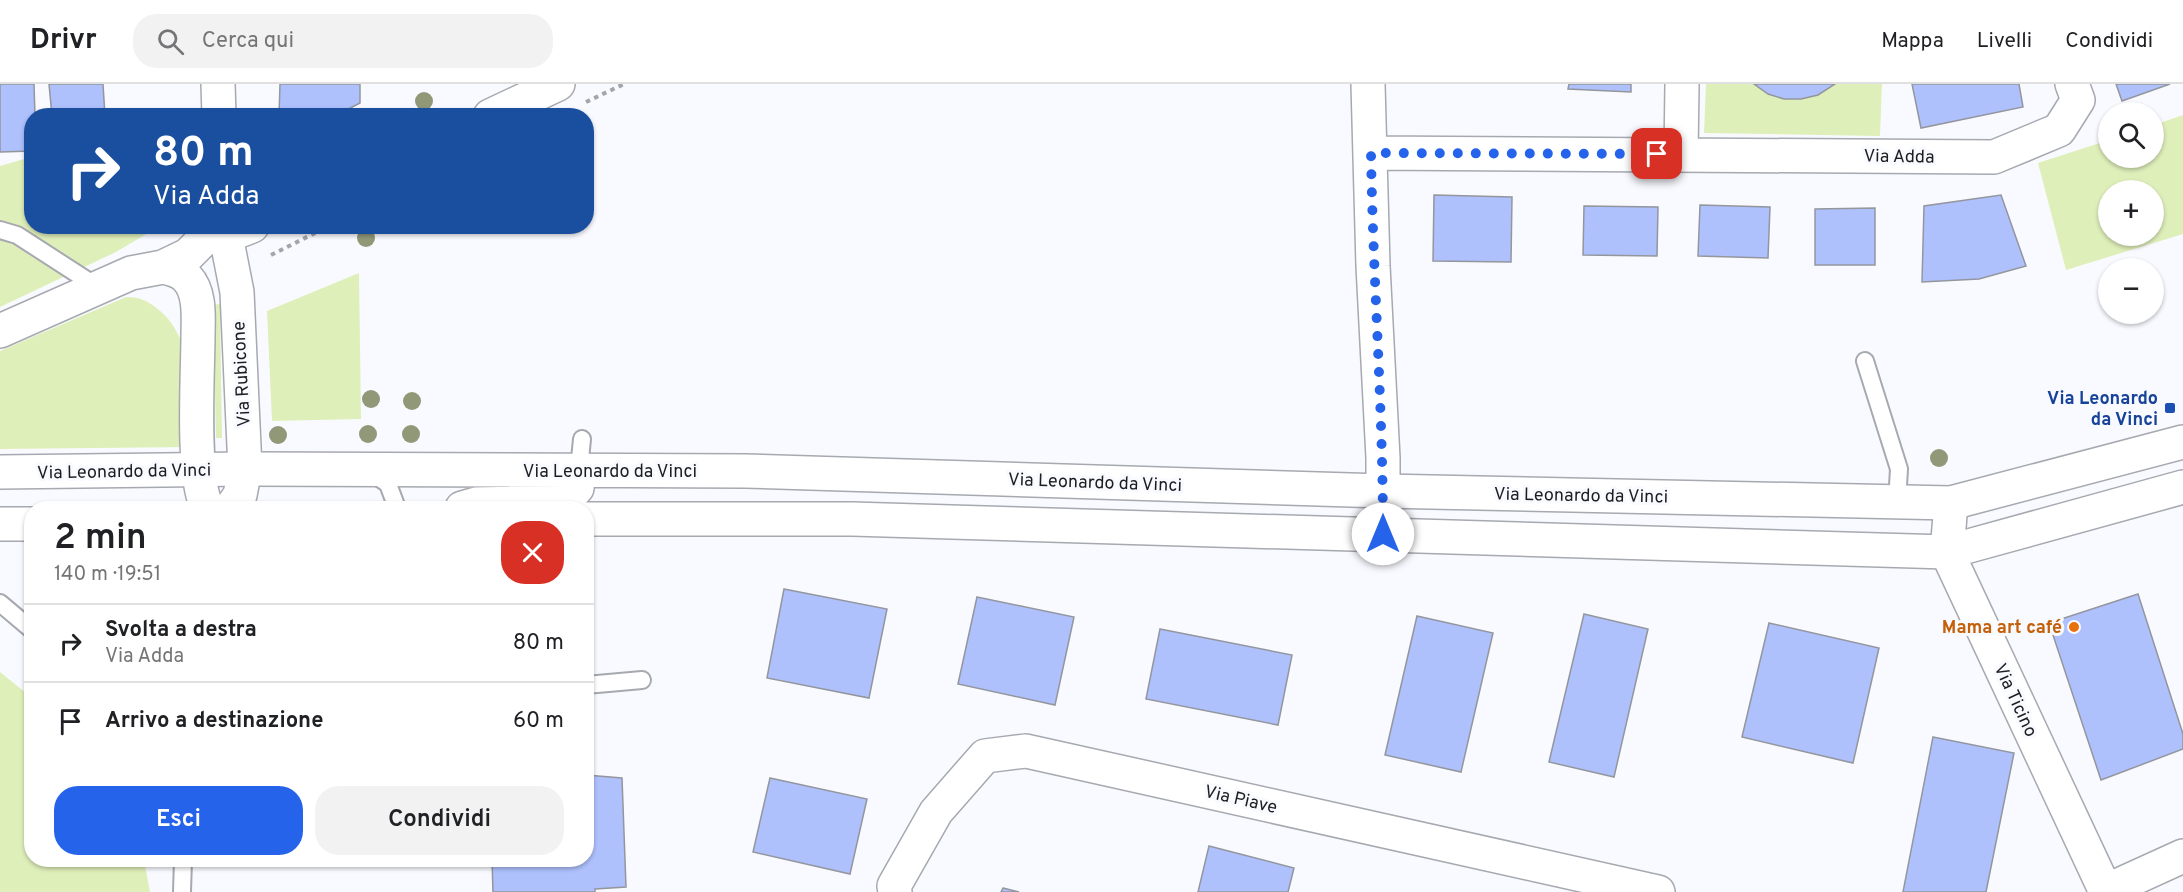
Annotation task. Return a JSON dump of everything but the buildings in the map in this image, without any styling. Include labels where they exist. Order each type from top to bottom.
[{"type":"street","points":[[218,84],[219,108]]},
{"type":"street","points":[[1368,84],[1383,534]]},
{"type":"street","points":[[1681,154],[1682,84]]},
{"type":"street","name":"Via Adda","points":[[1371,153],[1994,157],[2059,130],[2078,100],[2072,84]]},
{"type":"street","points":[[520,108],[568,95]]},
{"type":"street","points":[[0,330],[131,273],[163,267],[188,255],[219,234]]},
{"type":"street","points":[[198,310],[226,234]]},
{"type":"street","name":"Via Rubicone","points":[[229,234],[237,292],[245,469],[240,495],[236,501]]},
{"type":"street","points":[[163,267],[178,271],[188,279],[198,310],[198,470],[204,501]]},
{"type":"street","name":"Via Leonardo da Vinci","points":[[0,472],[365,470],[580,455],[745,471],[1383,491],[1951,503],[2183,442]]},
{"type":"street","points":[[564,501],[577,488],[580,455]]},
{"type":"street","points":[[594,519],[852,519],[1947,552],[2183,487]]},
{"type":"street","name":"Via Ticino","points":[[1951,503],[1947,552],[2122,889]]},
{"type":"street","points":[[0,524],[24,524]]},
{"type":"street","name":"Via Piave","points":[[895,892],[894,886],[936,812],[985,756],[1026,751],[1658,892]]},
{"type":"street","points":[[2122,889],[2183,856]]},
{"type":"lane","points":[[0,230],[17,236],[99,288]]},
{"type":"lane","points":[[1865,361],[1899,468],[1897,502]]},
{"type":"lane","points":[[365,470],[388,484],[394,501]]},
{"type":"lane","points":[[0,603],[24,623]]},
{"type":"lane","points":[[594,684],[642,680]]},
{"type":"lane","points":[[182,892],[183,867]]},
{"type":"path","points":[[568,95],[624,84]]},
{"type":"path","points":[[262,259],[313,234]]},
{"type":"green space","points":[[1706,84],[1882,84],[1880,136],[1704,133]]},
{"type":"green space","points":[[2183,115],[2183,234],[2164,240],[2164,180],[2098,180],[2098,246],[2144,246],[2098,258],[2098,260],[2066,270],[2038,163],[2098,144],[2098,168],[2164,168],[2164,122]]},
{"type":"green space","points":[[24,159],[24,234],[146,234],[116,252],[0,307],[0,166]]},
{"type":"green space","points":[[359,273],[361,419],[272,421],[267,311]]},
{"type":"green space","points":[[126,297],[148,302],[159,310],[171,323],[180,339],[188,374],[189,447],[0,449],[0,351]]},
{"type":"green space","points":[[220,304],[222,438],[216,438],[213,305]]},
{"type":"green space","points":[[0,672],[24,691],[24,867],[145,867],[150,892],[0,892]]},
{"type":"place","name":"Via Leonardo da Vinci","points":[[2170,408]]},
{"type":"place","name":"Mama art café","points":[[2074,627]]},
{"type":"route","points":[[1383,534],[1383,458],[1373,267],[1371,153],[1657,154]]}]
